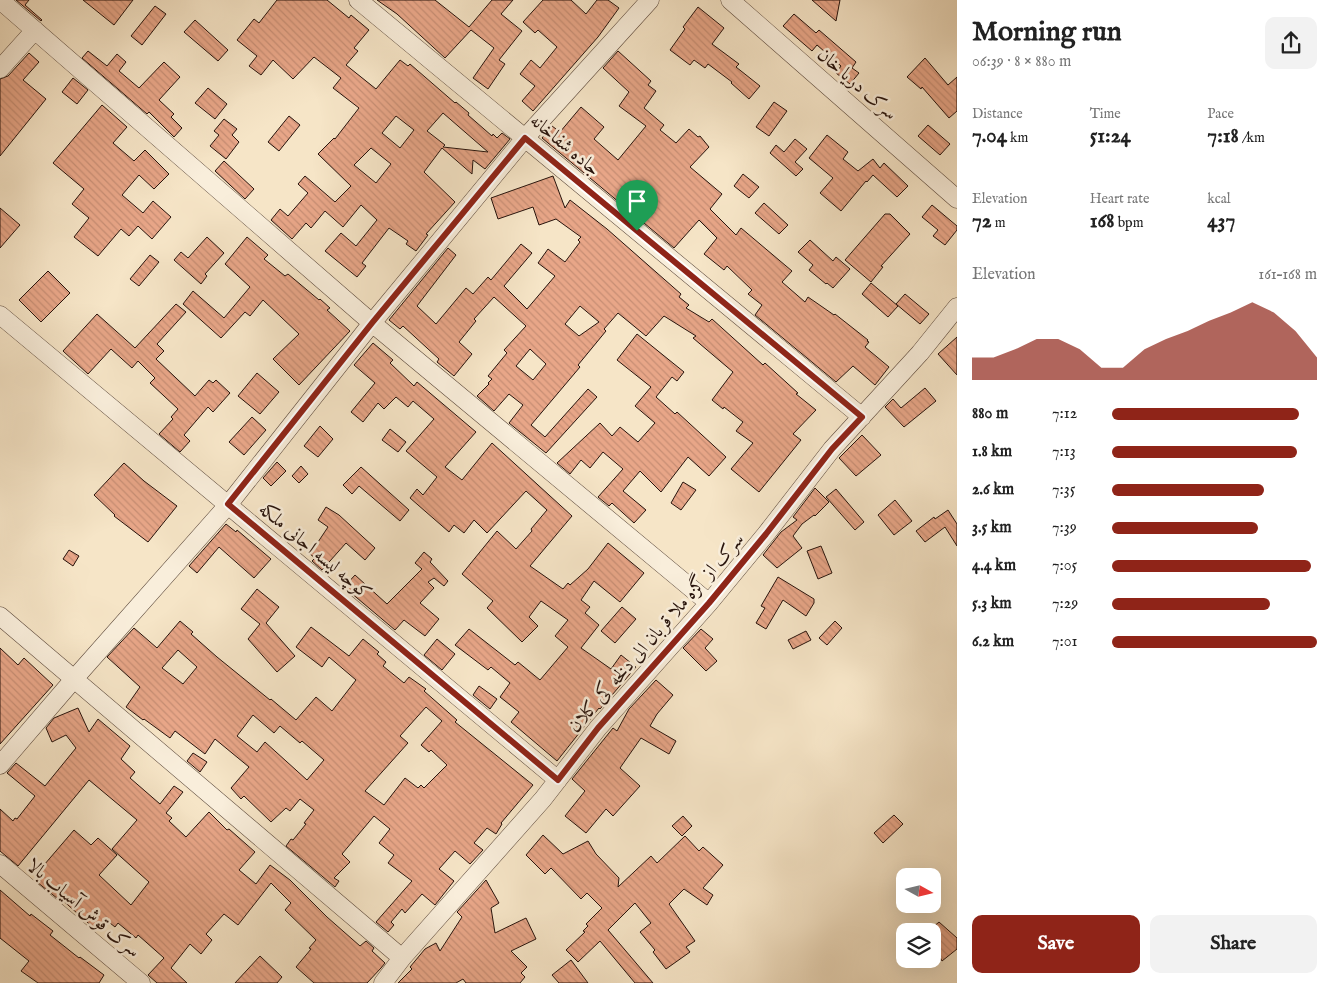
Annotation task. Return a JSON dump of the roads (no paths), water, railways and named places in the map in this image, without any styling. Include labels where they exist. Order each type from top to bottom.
[{"type":"street","points":[[0,0],[372,323],[709,603]]},
{"type":"street","name":"جاده شفاخانه","points":[[358,0],[862,417]]},
{"type":"street","points":[[0,765],[74,678],[228,504],[372,323],[525,138],[650,0]]},
{"type":"street","name":"سرک دریا خان","points":[[730,0],[957,199]]},
{"type":"street","points":[[0,69],[35,30]]},
{"type":"street","name":"سرک از گزه ملا قربان الی دلخه کی کلان","points":[[383,983],[402,958],[543,799],[598,728],[709,603],[832,449],[920,353],[957,307]]},
{"type":"street","name":"کوچه لیسه اجانی ملکه","points":[[0,315],[558,780]]},
{"type":"street","points":[[0,616],[402,958]]},
{"type":"street","name":"سرک قوش آسیاب بالا","points":[[0,864],[141,983]]}]
